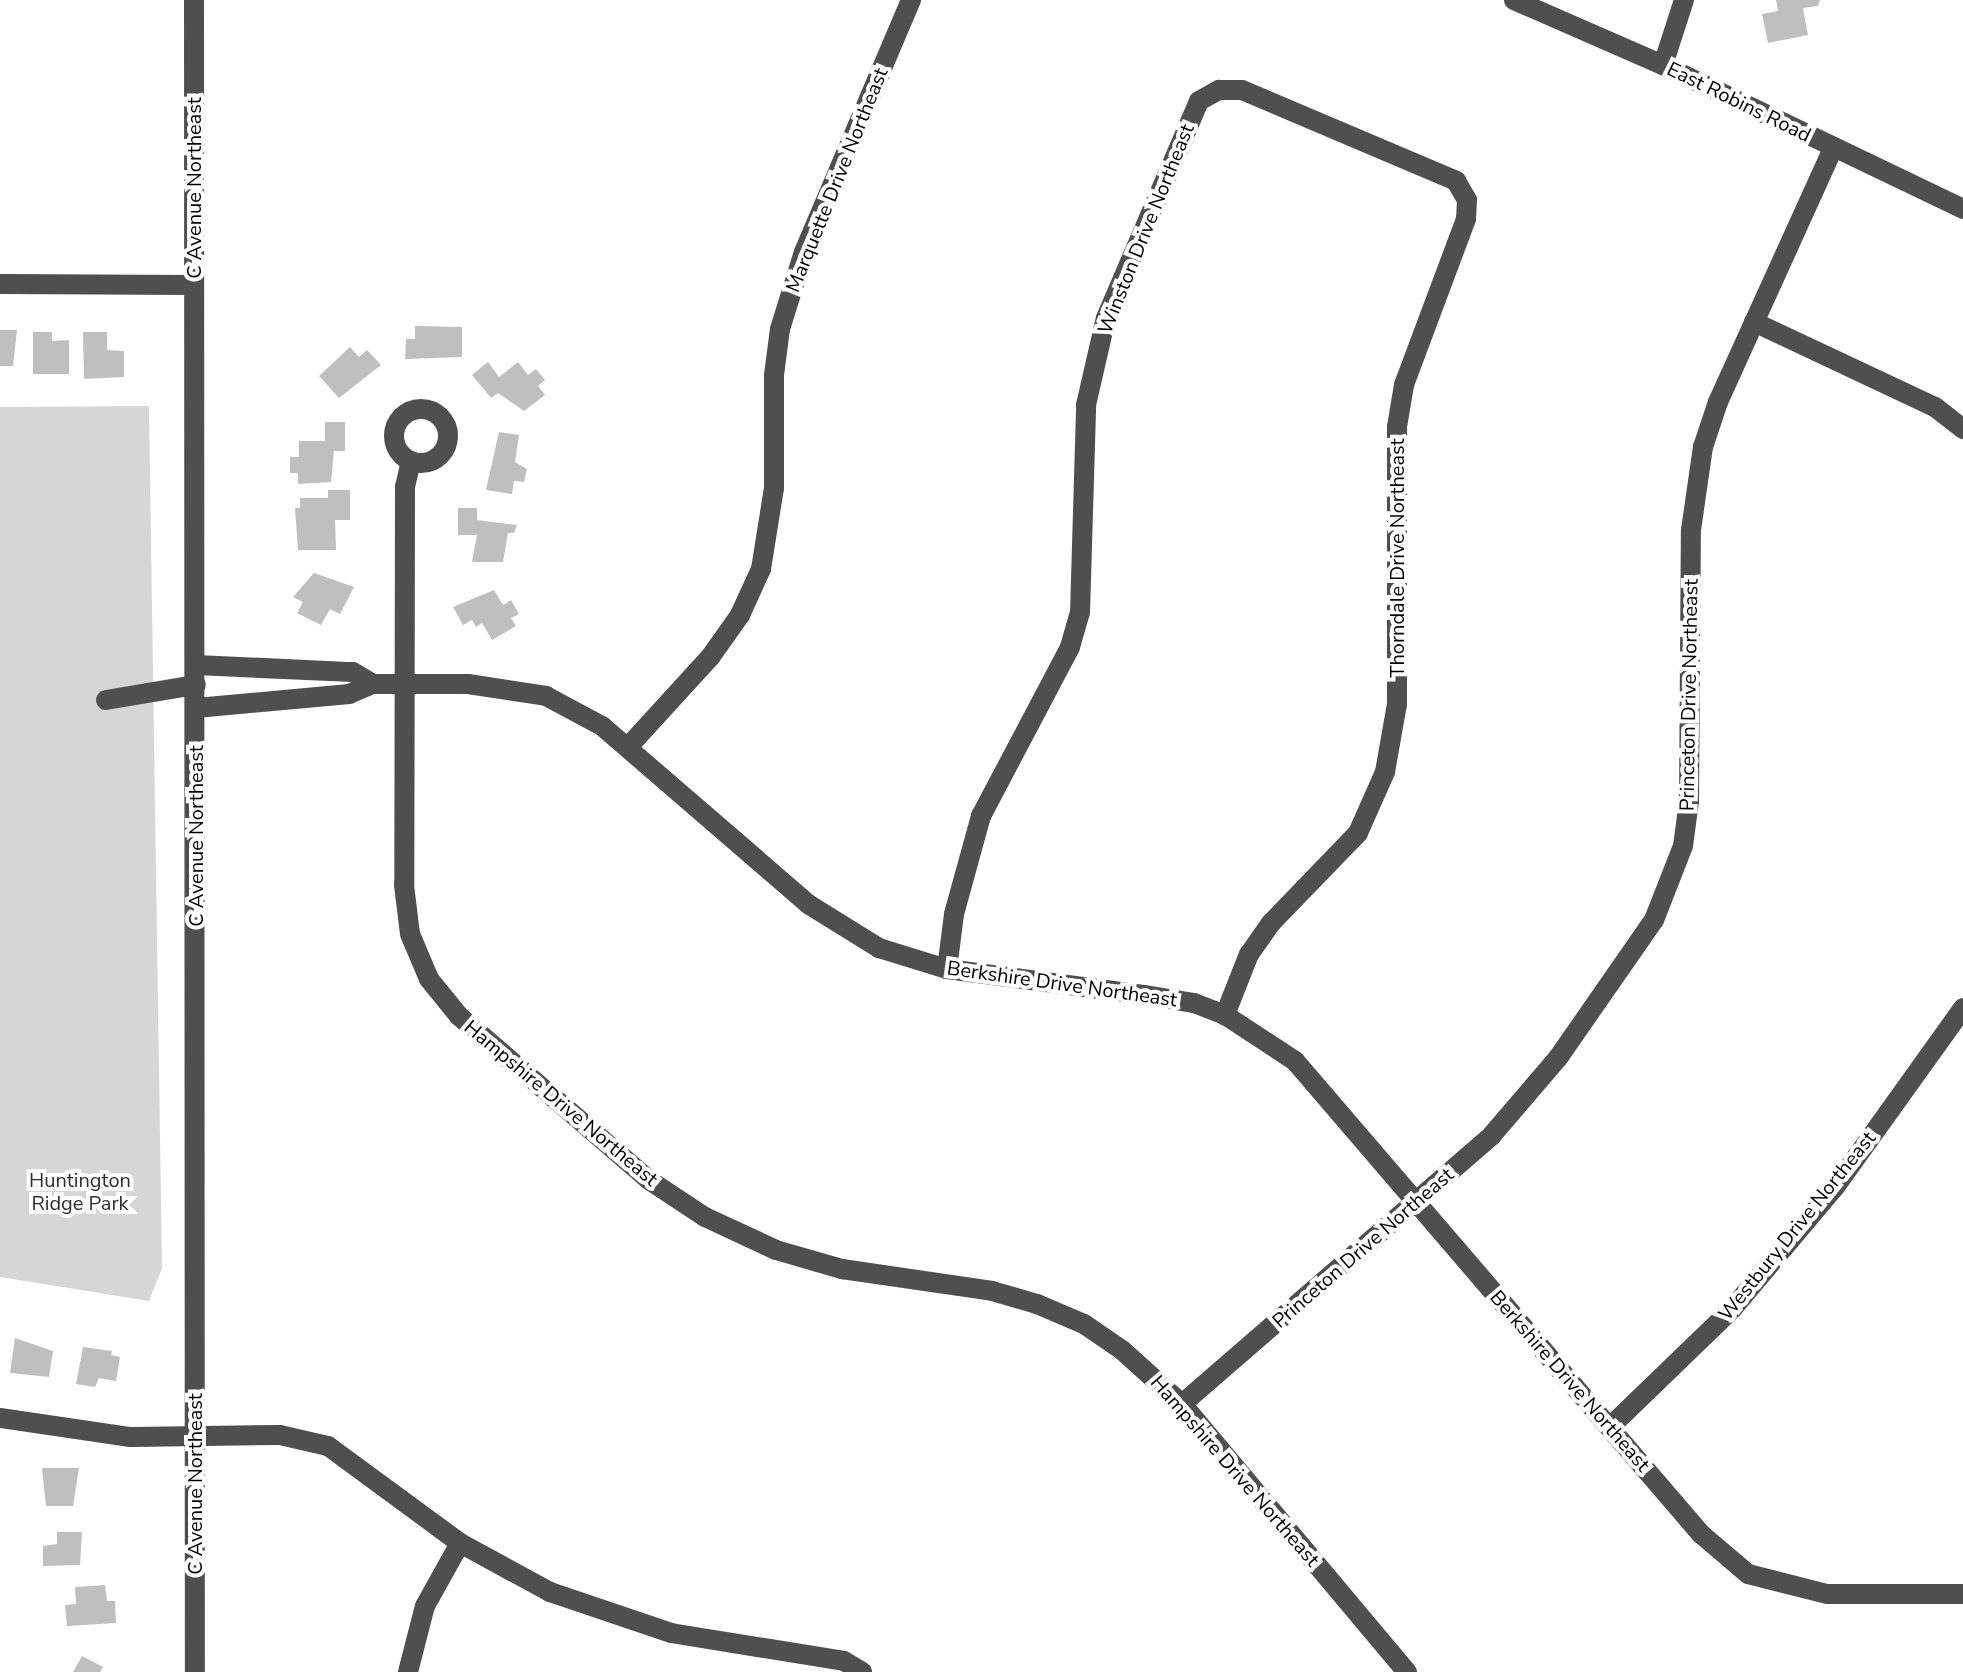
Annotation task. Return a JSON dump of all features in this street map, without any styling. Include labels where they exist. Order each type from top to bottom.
[{"type":"street","name":"C Avenue Northeast","points":[[194,0],[195,1672]]},
{"type":"street","name":"Marquette Drive Northeast","points":[[628,747],[711,656],[740,615],[761,569],[774,488],[774,375],[780,329],[804,252],[911,0]]},
{"type":"street","name":"East Robins Road","points":[[1514,0],[1663,65],[1963,209]]},
{"type":"street","points":[[1663,65],[1684,0]]},
{"type":"street","name":"Winston Drive Northeast","points":[[947,969],[954,914],[981,816],[1070,647],[1080,613],[1083,453],[1095,356],[1106,318],[1199,101],[1219,90],[1242,90],[1348,132]]},
{"type":"street","name":"Thorndale Drive Northeast","points":[[1225,1015],[1249,954],[1271,923],[1358,833],[1385,772],[1397,704],[1397,427],[1404,385],[1466,219],[1467,200],[1456,181],[1348,132]]},
{"type":"street","name":"Princeton Drive Northeast","points":[[1182,1404],[1417,1204],[1492,1135],[1558,1058],[1623,970],[1671,882],[1689,801],[1695,487],[1718,402],[1833,148]]},
{"type":"street","points":[[0,284],[194,285]]},
{"type":"street","points":[[1754,322],[1935,407],[1963,429]]},
{"type":"street","name":"Hampshire Drive Northeast","points":[[411,461],[405,486],[404,885],[410,934],[429,979],[459,1016],[649,1180],[705,1217],[776,1250],[842,1269],[992,1291],[1037,1304],[1084,1324],[1122,1350],[1182,1404],[1407,1672]]},
{"type":"street","points":[[106,700],[196,675],[353,672],[373,684]]},
{"type":"street","name":"Berkshire Drive Northeast","points":[[196,708],[349,694],[373,684],[468,684],[546,696],[575,707],[628,747],[843,930],[914,962],[1169,999],[1225,1015],[1295,1061],[1701,1534],[1748,1574],[1827,1594],[1963,1594]]},
{"type":"street","name":"Westbury Drive Northeast","points":[[1611,1426],[1733,1308],[1825,1199],[1963,1008]]},
{"type":"street","points":[[0,1418],[131,1437],[280,1435],[328,1446],[460,1543],[550,1592],[615,1617],[725,1645],[844,1661],[862,1672]]},
{"type":"street","points":[[408,1672],[425,1606],[460,1543]]},
{"type":"green space","name":"Huntington Ridge Park","points":[[149,406],[162,1268],[149,1301],[0,1277],[0,407]]},
{"type":"building","points":[[1776,0],[1820,0],[1818,6],[1803,8],[1808,35],[1768,43],[1762,14],[1778,11]]},
{"type":"building","points":[[415,326],[462,327],[462,357],[405,359],[406,339],[415,339]]},
{"type":"building","points":[[0,330],[17,330],[13,366],[0,366]]},
{"type":"building","points":[[33,332],[52,332],[52,341],[69,340],[69,374],[33,374]]},
{"type":"building","points":[[83,332],[107,332],[107,350],[124,351],[124,377],[84,379]]},
{"type":"building","points":[[350,347],[359,357],[367,350],[381,365],[339,398],[319,376]]},
{"type":"building","points":[[488,362],[499,377],[518,362],[528,375],[536,369],[545,380],[538,386],[545,395],[524,411],[498,393],[491,398],[472,375]]},
{"type":"building","points":[[325,422],[345,422],[345,451],[334,451],[331,482],[298,484],[298,473],[290,473],[290,457],[299,457],[299,441],[325,441]]},
{"type":"building","points":[[499,432],[519,435],[515,462],[527,469],[524,482],[514,481],[512,494],[486,490]]},
{"type":"building","points":[[328,490],[350,490],[350,520],[335,520],[336,550],[298,550],[295,508],[300,508],[300,498],[328,498]]},
{"type":"building","points":[[458,508],[477,508],[477,520],[517,525],[514,533],[508,533],[503,562],[472,562],[477,535],[458,535]]},
{"type":"building","points":[[314,573],[354,587],[340,614],[330,609],[321,625],[297,613],[303,602],[293,597]]},
{"type":"building","points":[[494,590],[503,605],[511,600],[519,614],[511,618],[516,626],[492,640],[482,623],[476,627],[472,620],[463,625],[453,607]]},
{"type":"building","points":[[15,1338],[53,1351],[49,1377],[10,1373]]},
{"type":"building","points":[[83,1347],[112,1351],[111,1355],[120,1357],[116,1381],[99,1378],[95,1387],[76,1384]]},
{"type":"building","points":[[42,1468],[79,1468],[73,1506],[46,1506]]},
{"type":"building","points":[[57,1532],[82,1532],[80,1565],[43,1566],[43,1546],[57,1544]]},
{"type":"building","points":[[105,1585],[107,1601],[115,1601],[116,1623],[67,1626],[65,1605],[76,1604],[75,1587]]},
{"type":"building","points":[[82,1656],[103,1667],[100,1672],[73,1672]]}]
